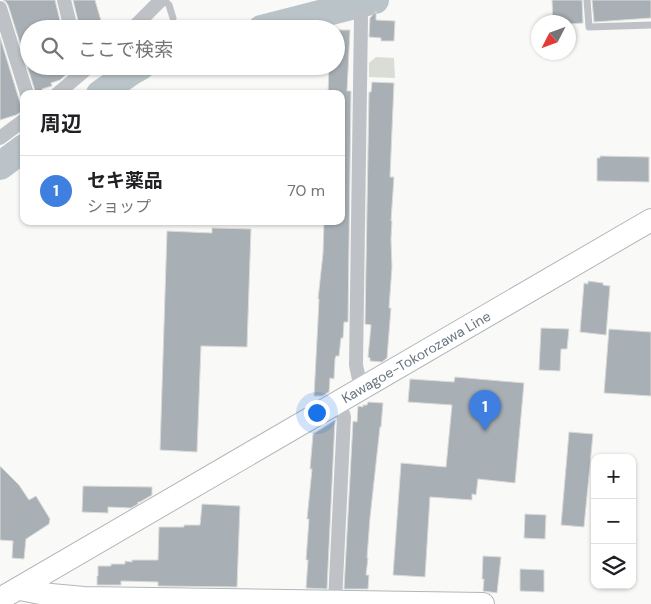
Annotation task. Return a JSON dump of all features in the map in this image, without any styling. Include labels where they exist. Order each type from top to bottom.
[{"type":"main road","name":"Kawagoe-Tokorozawa Line","points":[[0,599],[651,220]]},
{"type":"main road","points":[[20,588],[89,601],[483,604]]},
{"type":"street","points":[[64,0],[70,20]]},
{"type":"street","points":[[141,20],[162,0]]},
{"type":"street","points":[[0,8],[20,72]]},
{"type":"street","points":[[361,18],[356,365],[361,389]]},
{"type":"street","points":[[21,75],[26,90]]},
{"type":"street","points":[[61,90],[77,75]]},
{"type":"street","points":[[0,138],[20,123]]},
{"type":"street","points":[[338,602],[344,417],[339,402]]},
{"type":"lane","points":[[162,0],[169,5],[173,18]]},
{"type":"lane","points":[[587,0],[589,26],[651,26]]},
{"type":"shaded area","points":[[376,57],[394,58],[395,78],[369,77],[369,63]]},
{"type":"building","points":[[3,0],[55,0],[60,20],[20,20],[20,43],[6,2]]},
{"type":"building","points":[[73,0],[95,0],[101,20],[78,20]]},
{"type":"building","points":[[552,0],[582,0],[583,23],[576,23],[576,15],[553,15]]},
{"type":"building","points":[[592,0],[651,0],[651,18],[594,22]]},
{"type":"building","points":[[376,11],[376,20],[395,21],[394,41],[381,41],[381,38],[369,37],[370,18]]},
{"type":"building","points":[[345,30],[350,30],[347,91],[351,91],[348,322],[344,322],[343,338],[341,338],[339,356],[336,356],[335,359],[334,379],[330,378],[329,392],[322,396],[314,396],[318,299],[324,225],[345,225],[345,90],[328,90],[329,75],[345,75]]},
{"type":"building","points":[[0,37],[20,102],[20,113],[0,120]]},
{"type":"building","points":[[30,75],[66,75],[60,80],[51,83],[52,86],[42,90],[35,90]]},
{"type":"building","points":[[372,82],[394,83],[390,177],[394,177],[389,308],[391,308],[387,358],[382,362],[370,361],[368,357],[371,325],[365,324],[369,92],[371,92]]},
{"type":"building","points":[[600,156],[649,157],[649,182],[597,181],[597,158],[600,158]]},
{"type":"building","points":[[212,228],[251,229],[247,347],[201,346],[197,452],[160,450],[167,231],[212,233]]},
{"type":"building","points":[[588,281],[610,286],[606,335],[580,332],[584,283],[588,284]]},
{"type":"building","points":[[541,328],[569,329],[567,349],[561,349],[560,371],[539,370]]},
{"type":"building","points":[[609,329],[651,332],[651,396],[604,393]]},
{"type":"building","points":[[455,377],[524,383],[515,483],[478,479],[476,495],[472,494],[472,500],[430,497],[425,577],[393,575],[401,463],[446,467],[452,405],[408,402],[410,379],[454,382]]},
{"type":"building","points":[[368,402],[383,403],[370,518],[366,575],[369,575],[368,589],[344,589],[353,421],[357,422],[358,406],[363,407]]},
{"type":"building","points":[[335,420],[327,589],[306,588],[309,519],[307,519],[313,434]]},
{"type":"building","points":[[569,432],[593,434],[584,527],[561,525]]},
{"type":"building","points":[[0,466],[19,485],[29,500],[36,496],[50,519],[49,524],[26,539],[24,559],[12,558],[13,541],[0,540]]},
{"type":"building","points":[[83,486],[152,487],[152,495],[131,508],[108,507],[108,513],[82,512]]},
{"type":"building","points":[[202,504],[240,506],[237,587],[158,586],[158,582],[121,581],[121,585],[97,585],[98,566],[125,564],[125,561],[132,562],[132,560],[158,560],[159,527],[200,525]]},
{"type":"building","points":[[525,514],[546,515],[545,539],[524,538]]},
{"type":"building","points":[[483,556],[501,557],[497,593],[483,591]]},
{"type":"building","points":[[520,569],[544,570],[544,592],[520,591]]},
{"type":"waterway","points":[[296,20],[375,0]]},
{"type":"waterway","points":[[106,90],[126,75]]},
{"type":"waterway","points":[[0,166],[20,151]]},
{"type":"place","name":"セキ薬品","points":[[485,431]]}]
